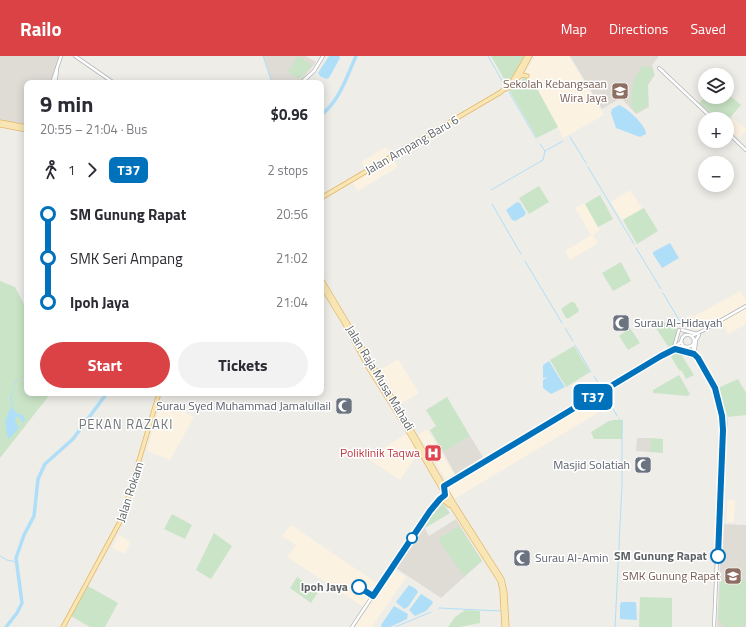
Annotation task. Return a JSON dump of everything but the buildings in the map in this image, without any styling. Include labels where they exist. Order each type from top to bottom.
[{"type":"main road","points":[[522,71],[527,56]]},
{"type":"main road","points":[[509,84],[522,71],[530,56]]},
{"type":"main road","name":"Jalan Ampang Baru 6","points":[[503,90],[517,74],[525,60]]},
{"type":"main road","name":"Jalan Ampang Baru 6","points":[[324,196],[510,86],[522,71]]},
{"type":"main road","points":[[516,79],[521,76],[527,76]]},
{"type":"main road","points":[[0,123],[24,127]]},
{"type":"main road","name":"Jalan Raja Musa Mahadi","points":[[324,283],[442,486],[453,508],[500,581],[506,627]]},
{"type":"main road","name":"Jalan Raja Musa Mahadi","points":[[324,289],[360,353],[442,486]]},
{"type":"main road","points":[[345,324],[363,351],[362,353],[374,374]]},
{"type":"main road","name":"Jalan Rokam","points":[[63,627],[122,518],[158,396]]},
{"type":"main road","name":"Jalan Raja Musa Mahadi","points":[[446,494],[502,579],[505,592],[506,627]]},
{"type":"main road","points":[[438,501],[445,500],[453,508]]},
{"type":"street","points":[[54,80],[62,56]]},
{"type":"street","points":[[75,56],[110,80]]},
{"type":"street","points":[[304,80],[314,71],[323,56]]},
{"type":"street","points":[[659,68],[706,112]]},
{"type":"street","points":[[734,139],[746,150]]},
{"type":"street","points":[[674,349],[685,335],[689,334],[692,336],[698,334],[746,306]]},
{"type":"street","points":[[674,349],[681,330],[698,334]]},
{"type":"street","points":[[694,353],[694,339],[698,334]]},
{"type":"street","points":[[694,353],[698,334]]},
{"type":"street","points":[[681,341],[684,347]]},
{"type":"street","points":[[688,348],[693,345]]},
{"type":"street","points":[[442,486],[671,350],[681,346],[688,348],[698,358],[715,388],[723,420],[714,627]]},
{"type":"street","points":[[674,349],[694,353]]},
{"type":"street","points":[[430,511],[446,494]]},
{"type":"street","points":[[352,627],[436,501],[446,494]]},
{"type":"shaded area","points":[[0,56],[60,56],[51,80],[24,80],[24,124],[0,120]]},
{"type":"shaded area","points":[[263,56],[306,56],[316,62],[302,80],[271,80]]},
{"type":"shaded area","points":[[535,56],[569,56],[604,115],[563,138],[535,85],[523,76]]},
{"type":"shaded area","name":"Sekolah Kebangsaan Wira Jaya","points":[[570,56],[659,56],[652,65],[655,75],[648,85],[649,107],[636,114],[621,98],[602,109]]},
{"type":"shaded area","points":[[734,119],[746,129],[746,131],[739,138],[734,133]]},
{"type":"shaded area","points":[[386,147],[398,167],[358,191],[351,180],[366,171],[361,162]]},
{"type":"shaded area","points":[[630,190],[642,208],[622,220],[611,202]]},
{"type":"shaded area","points":[[584,203],[600,230],[593,235],[598,243],[570,260],[565,251],[591,235],[575,208]]},
{"type":"shaded area","points":[[740,291],[746,300],[746,324],[728,334],[721,321],[700,332],[695,328],[685,326],[682,321],[691,315],[693,317]]},
{"type":"shaded area","points":[[398,359],[419,393],[400,404],[380,370]]},
{"type":"shaded area","points":[[604,394],[611,405],[454,499],[447,487]]},
{"type":"shaded area","points":[[161,401],[194,417],[170,460],[147,451]]},
{"type":"shaded area","points":[[427,429],[455,475],[446,480],[418,434]]},
{"type":"shaded area","points":[[409,432],[420,451],[400,480],[367,458]]},
{"type":"shaded area","points":[[470,436],[483,457],[455,474],[443,452]]},
{"type":"shaded area","points":[[637,438],[650,438],[650,452],[636,451]]},
{"type":"shaded area","points":[[727,500],[735,500],[734,522],[727,523]]},
{"type":"shaded area","points":[[456,519],[482,561],[441,598],[396,568],[424,527],[429,536]]},
{"type":"shaded area","name":"SMK Gunung Rapat","points":[[722,524],[746,525],[746,627],[717,627]]},
{"type":"shaded area","points":[[291,525],[380,585],[392,568],[406,577],[372,627],[352,627],[365,608],[287,557],[296,545],[282,536]]},
{"type":"shaded area","points":[[119,535],[131,542],[124,554],[112,548]]},
{"type":"green space","points":[[298,56],[312,65],[299,79],[288,72]]},
{"type":"green space","points":[[491,56],[524,56],[515,74],[507,84]]},
{"type":"green space","points":[[643,66],[652,68],[654,74],[648,84],[648,106],[637,113],[631,106],[632,90],[637,74]]},
{"type":"green space","points":[[525,77],[535,85],[558,127],[537,138],[509,90]]},
{"type":"green space","points":[[734,99],[741,105],[734,113],[709,112],[700,104],[734,104]]},
{"type":"green space","points":[[539,186],[549,202],[529,214],[519,198]]},
{"type":"green space","points":[[600,195],[613,219],[598,227],[585,204]]},
{"type":"green space","points":[[644,208],[658,231],[637,244],[623,220]]},
{"type":"green space","points":[[621,262],[631,281],[613,291],[602,273]]},
{"type":"green space","points":[[0,281],[15,287],[24,304],[24,396],[49,396],[0,458]]},
{"type":"green space","points":[[571,302],[574,302],[579,310],[569,318],[566,318],[561,309]]},
{"type":"green space","points":[[671,319],[678,331],[674,345],[669,348],[656,328]]},
{"type":"green space","points":[[630,328],[640,343],[628,350],[619,336]]},
{"type":"green space","points":[[574,346],[590,372],[566,387],[550,360]]},
{"type":"green space","points":[[676,352],[683,354],[682,356],[694,375],[686,379],[670,355]]},
{"type":"green space","points":[[679,375],[690,394],[688,396],[653,393],[653,390]]},
{"type":"green space","points":[[738,379],[746,393],[746,415],[728,417],[718,388]]},
{"type":"green space","points":[[447,397],[470,436],[443,452],[430,430],[436,426],[426,410]]},
{"type":"green space","points":[[623,420],[622,439],[594,439],[591,432],[609,421]]},
{"type":"green space","points":[[650,438],[663,439],[663,453],[650,452]]},
{"type":"green space","points":[[441,501],[450,513],[425,528],[424,526]]},
{"type":"green space","points":[[172,514],[192,525],[185,539],[164,529]]},
{"type":"green space","points":[[459,526],[482,561],[464,576],[438,539]]},
{"type":"green space","points":[[214,533],[232,546],[211,579],[196,570]]},
{"type":"green space","points":[[724,572],[746,573],[737,574],[746,581],[746,625],[741,627],[725,627],[718,619],[720,584],[725,577],[732,574],[724,574]]},
{"type":"green space","points":[[297,577],[318,592],[311,603],[290,588]]},
{"type":"green space","points":[[88,586],[118,603],[105,627],[90,627],[71,616]]},
{"type":"green space","points":[[640,597],[672,598],[672,627],[639,627]]},
{"type":"green space","points":[[465,610],[480,611],[480,623],[459,627],[448,627],[455,617]]},
{"type":"water","points":[[329,56],[339,56],[340,58],[329,78],[326,79],[318,73]]},
{"type":"water","points":[[619,105],[636,117],[643,126],[646,134],[640,137],[616,128],[611,113],[612,109]]},
{"type":"water","points":[[517,202],[520,203],[526,213],[524,216],[515,221],[512,220],[506,210]]},
{"type":"water","points":[[670,243],[679,258],[662,268],[653,252]]},
{"type":"water","points":[[549,361],[565,387],[551,394],[543,388],[543,380],[548,377],[543,378],[543,365]]},
{"type":"water","points":[[16,379],[17,381],[12,395],[12,406],[14,411],[23,415],[25,421],[23,423],[19,417],[16,417],[15,421],[19,428],[9,439],[5,421],[12,407],[10,399]]},
{"type":"water","points":[[409,585],[418,592],[408,607],[404,609],[396,602]]},
{"type":"water","points":[[421,594],[433,603],[426,611],[415,616],[409,610]]},
{"type":"water","points":[[621,602],[636,603],[637,620],[620,619]]},
{"type":"water","points":[[394,606],[408,614],[407,619],[390,627],[382,627],[381,625]]},
{"type":"waterway","points":[[263,56],[271,80]]},
{"type":"waterway","points":[[324,112],[338,96],[356,56]]},
{"type":"waterway","points":[[488,56],[504,84]]},
{"type":"waterway","points":[[509,92],[536,138]]},
{"type":"waterway","points":[[570,137],[586,163]]},
{"type":"waterway","points":[[545,151],[563,141]]},
{"type":"waterway","points":[[491,190],[543,160],[545,151],[540,144]]},
{"type":"waterway","points":[[588,167],[634,244]]},
{"type":"waterway","points":[[492,204],[521,254]]},
{"type":"waterway","points":[[636,248],[661,289]]},
{"type":"waterway","points":[[525,261],[562,323]]},
{"type":"waterway","points":[[663,293],[682,325]]},
{"type":"waterway","points":[[565,328],[573,341]]},
{"type":"waterway","points":[[575,345],[591,372]]},
{"type":"waterway","points":[[698,352],[718,385]]},
{"type":"waterway","points":[[594,376],[602,389]]},
{"type":"waterway","points":[[719,389],[727,418],[727,427]]},
{"type":"waterway","points":[[605,394],[617,416]]},
{"type":"waterway","points":[[6,627],[17,613],[22,603],[16,558],[24,535],[34,516],[38,479],[45,464],[73,439],[105,396]]},
{"type":"waterway","points":[[615,627],[622,485],[622,423],[619,419]]},
{"type":"waterway","points":[[723,493],[726,432]]},
{"type":"waterway","points":[[0,556],[7,560],[16,562]]},
{"type":"waterway","points":[[439,608],[501,611]]},
{"type":"waterway","points":[[395,627],[431,612]]},
{"type":"bus line","name":"T37","points":[[359,587],[373,596],[430,511],[446,494],[444,486],[675,349],[689,352],[698,358],[715,388],[723,420],[718,556]]},
{"type":"place","name":"Sekolah Kebangsaan Wira Jaya","points":[[620,91]]},
{"type":"place","name":"Surau Al-Hidayah","points":[[621,323]]},
{"type":"place","name":"Surau Syed Muhammad Jamalullail","points":[[344,406]]},
{"type":"place","name":"Poliklinik Taqwa","points":[[433,453]]},
{"type":"place","name":"Masjid Solatiah","points":[[643,465]]},
{"type":"place","name":"SM Gunung Rapat","points":[[718,556]]},
{"type":"place","name":"Surau Al-Amin","points":[[522,558]]},
{"type":"place","name":"SMK Gunung Rapat","points":[[733,576]]},
{"type":"place","name":"Ipoh Jaya","points":[[359,587]]},
{"type":"district","name":"PEKAN RAZAKI","points":[[126,424]]}]
